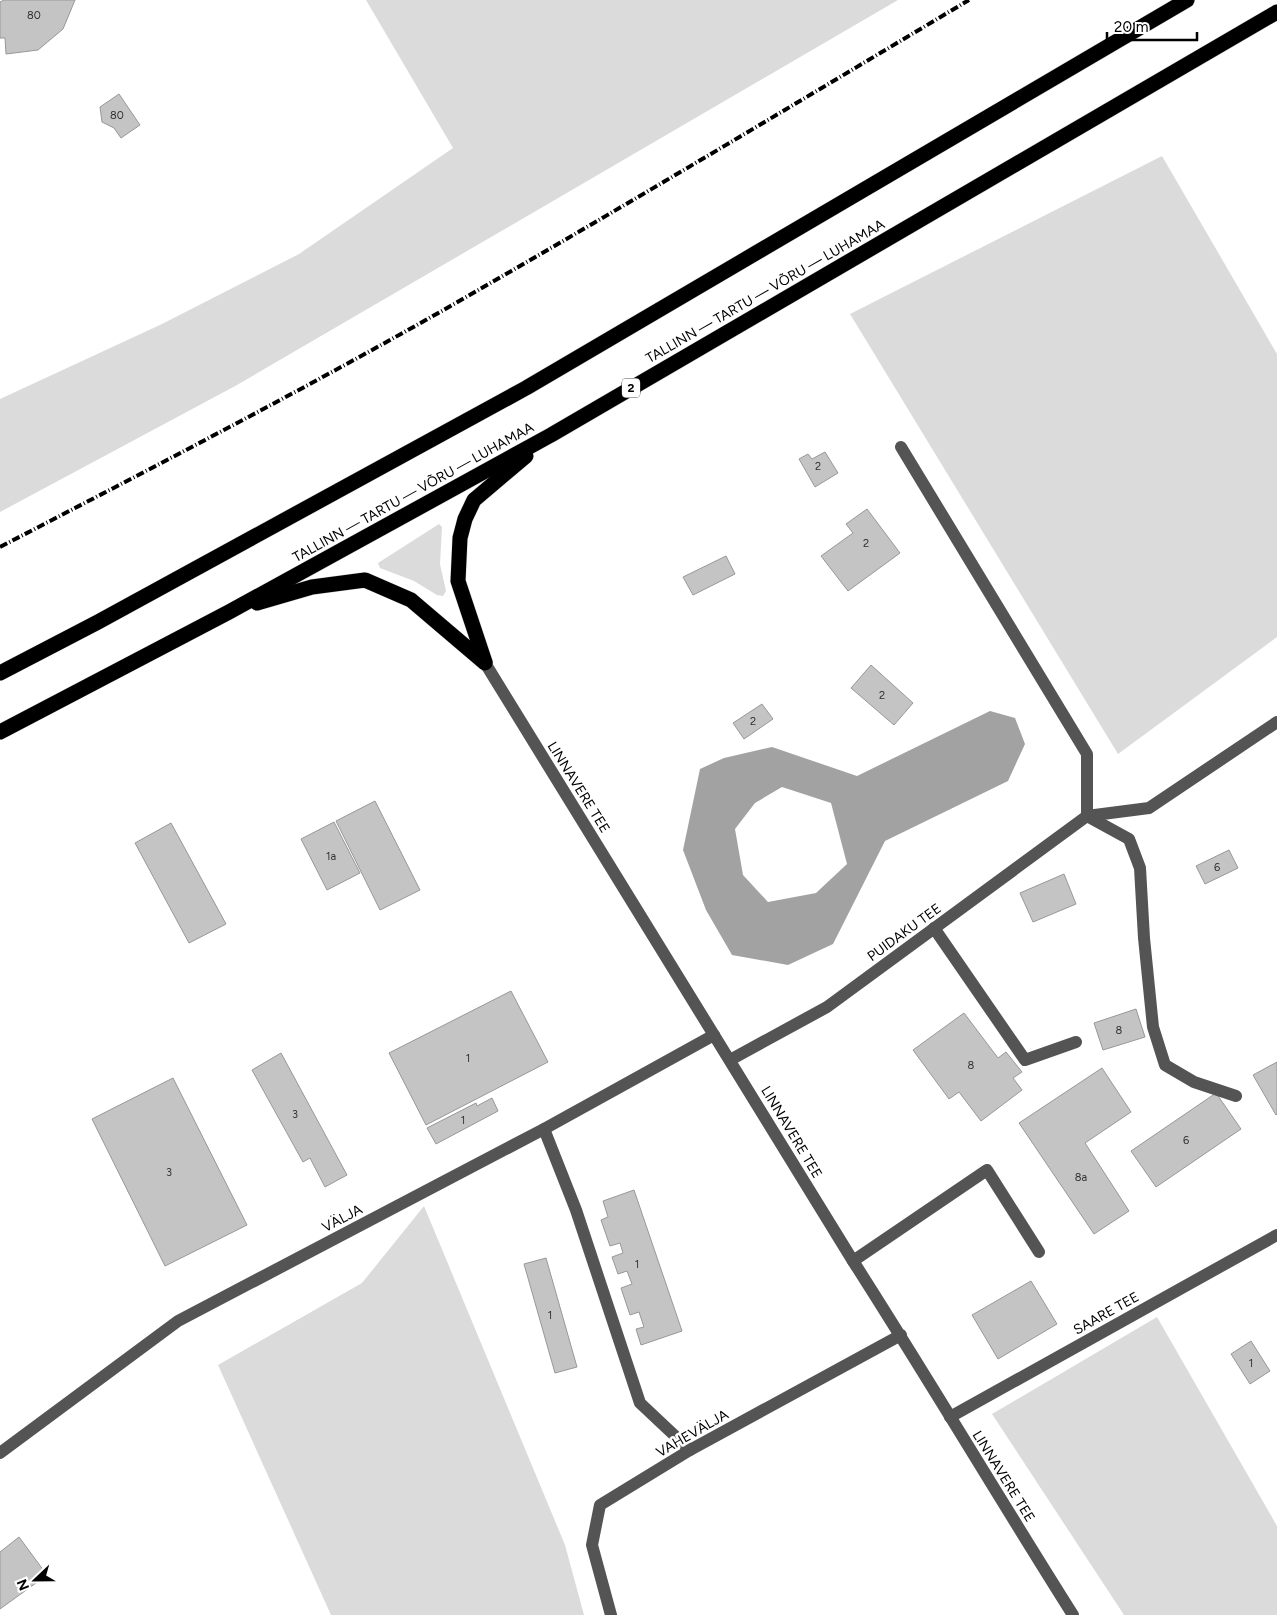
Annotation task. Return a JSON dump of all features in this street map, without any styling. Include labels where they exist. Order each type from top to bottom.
[{"type":"highway","points":[[0,673],[107,618],[526,388],[1187,0]]},
{"type":"highway","name":"TALLINN — TARTU — VÕRU — LUHAMAA","points":[[0,732],[229,612],[551,435],[1277,12]]},
{"type":"highway","points":[[485,663],[458,581],[460,538],[465,519],[474,500],[551,435]]},
{"type":"highway","points":[[229,612],[312,587],[365,580],[410,600],[485,663]]},
{"type":"street","points":[[902,447],[1087,754],[1087,816]]},
{"type":"street","name":"LINNAVERE TEE","points":[[485,663],[853,1261],[901,1335],[1004,1506],[1074,1615]]},
{"type":"street","points":[[1087,816],[1149,808],[1277,722]]},
{"type":"street","points":[[1087,816],[1129,839],[1140,868],[1144,938],[1153,1027],[1165,1065],[1194,1082],[1236,1096]]},
{"type":"street","name":"PUIDAKU TEE","points":[[730,1060],[827,1007],[1087,816]]},
{"type":"street","points":[[934,928],[1025,1060],[1076,1042]]},
{"type":"street","name":"VÄLJA","points":[[0,1453],[178,1321],[544,1129],[714,1035]]},
{"type":"street","points":[[544,1129],[576,1210],[640,1403],[690,1450]]},
{"type":"street","points":[[853,1261],[987,1170],[1039,1252]]},
{"type":"street","name":"SAARE TEE","points":[[950,1417],[1277,1235]]},
{"type":"street","name":"VAHEVÄLJA","points":[[611,1615],[592,1545],[600,1505],[690,1450],[901,1335]]},
{"type":"shaded area","points":[[366,0],[898,0],[237,385],[0,512],[0,399],[162,324],[299,254],[453,148]]},
{"type":"shaded area","points":[[1162,156],[1277,354],[1277,637],[1118,754],[850,314]]},
{"type":"shaded area","points":[[439,524],[442,527],[440,564],[446,591],[443,596],[437,595],[414,581],[380,568],[378,563]]},
{"type":"shaded area","points":[[990,711],[1015,718],[1025,744],[1008,781],[885,841],[833,944],[788,965],[732,955],[706,910],[683,850],[700,769],[724,758],[772,747],[857,776]],"holes":[[[782,787],[831,803],[847,864],[816,893],[768,902],[743,875],[735,829],[755,803]]]},
{"type":"shaded area","points":[[424,1206],[565,1545],[584,1615],[331,1615],[218,1365],[362,1283]]},
{"type":"shaded area","points":[[1157,1317],[1277,1526],[1277,1615],[1124,1615],[992,1414]]},
{"type":"building","points":[[4,0],[75,0],[63,29],[38,50],[6,54],[5,38],[0,38],[0,2]]},
{"type":"building","points":[[119,94],[140,125],[121,138],[114,128],[102,122],[100,107]]},
{"type":"building","points":[[825,452],[838,473],[815,487],[799,459],[808,454],[812,459]]},
{"type":"building","points":[[867,509],[900,553],[848,591],[821,556],[853,533],[846,524]]},
{"type":"building","points":[[726,556],[735,574],[693,595],[683,577]]},
{"type":"building","points":[[871,665],[913,703],[894,725],[851,688]]},
{"type":"building","points":[[762,704],[773,719],[744,739],[733,723]]},
{"type":"building","points":[[375,801],[420,890],[380,910],[336,821]]},
{"type":"building","points":[[334,822],[360,873],[327,890],[301,839]]},
{"type":"building","points":[[171,823],[226,924],[189,943],[135,843]]},
{"type":"building","points":[[1229,850],[1238,868],[1205,884],[1196,866]]},
{"type":"building","points":[[1064,874],[1076,904],[1033,922],[1020,893]]},
{"type":"building","points":[[511,991],[548,1062],[426,1125],[389,1053]]},
{"type":"building","points":[[1136,1009],[1145,1037],[1103,1050],[1094,1023]]},
{"type":"building","points":[[964,1013],[998,1058],[1006,1052],[1022,1072],[1013,1078],[1022,1090],[981,1121],[959,1092],[949,1099],[913,1050]]},
{"type":"building","points":[[281,1053],[347,1175],[325,1187],[310,1158],[303,1162],[252,1070]]},
{"type":"building","points":[[1277,1062],[1277,1114],[1276,1115],[1253,1075]]},
{"type":"building","points":[[1102,1068],[1131,1112],[1085,1143],[1129,1211],[1094,1234],[1019,1123]]},
{"type":"building","points":[[173,1078],[247,1225],[165,1266],[92,1119]]},
{"type":"building","points":[[1216,1093],[1241,1129],[1156,1187],[1131,1151]]},
{"type":"building","points":[[492,1098],[498,1111],[436,1144],[427,1128],[476,1103],[477,1106]]},
{"type":"building","points":[[634,1190],[682,1331],[641,1345],[636,1329],[644,1327],[639,1312],[630,1315],[621,1288],[632,1284],[627,1271],[618,1274],[612,1257],[623,1253],[620,1243],[610,1246],[601,1220],[608,1217],[603,1201]]},
{"type":"building","points":[[546,1258],[577,1367],[555,1373],[524,1264]]},
{"type":"building","points":[[1031,1281],[1057,1324],[998,1359],[972,1315]]},
{"type":"building","points":[[1251,1341],[1270,1371],[1250,1384],[1231,1354]]},
{"type":"building","points":[[19,1537],[47,1575],[0,1609],[0,1552]]},
{"type":"railway","points":[[0,547],[398,336],[648,191],[969,0]]}]
